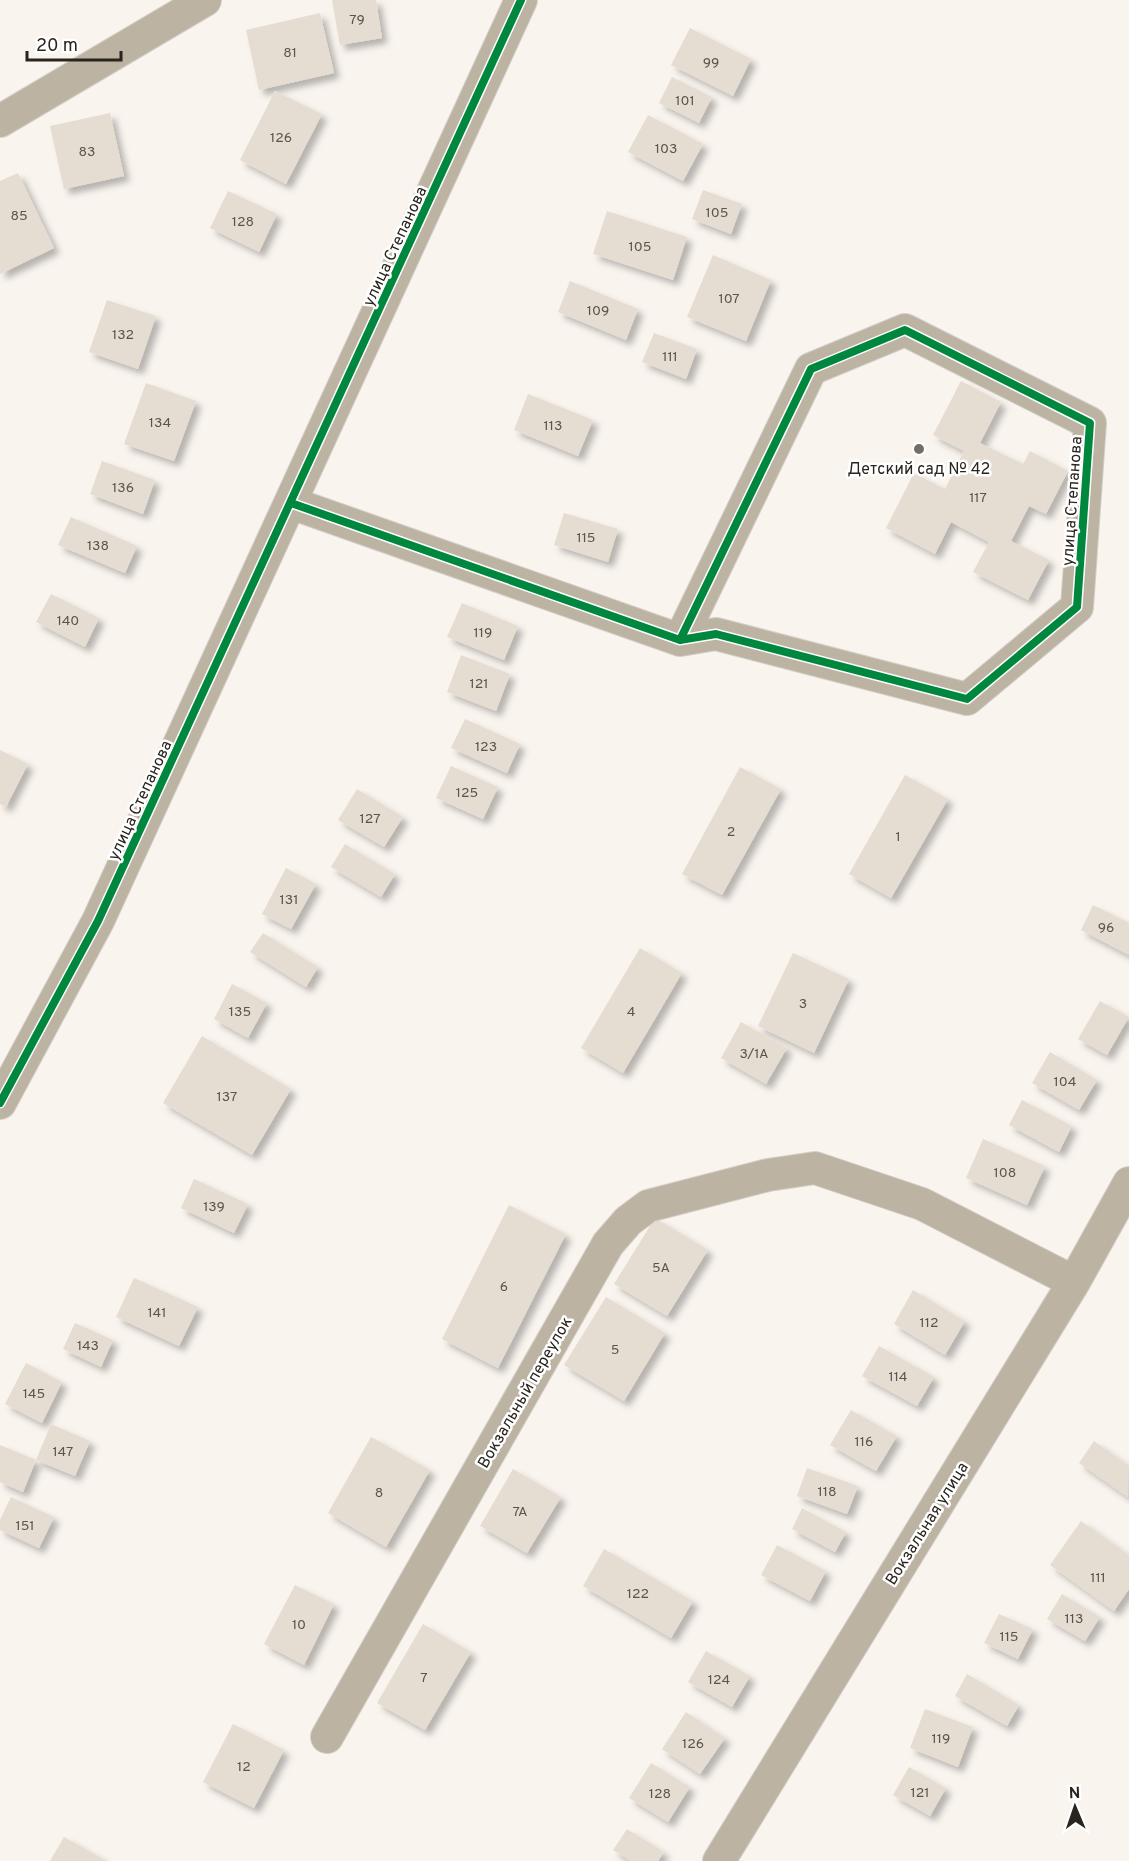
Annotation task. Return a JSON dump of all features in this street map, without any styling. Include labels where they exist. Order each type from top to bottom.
[{"type":"street","points":[[0,121],[206,0]]},
{"type":"street","name":"улица Степанова","points":[[0,1103],[98,921],[521,0]]},
{"type":"street","name":"улица Степанова","points":[[291,503],[680,640],[716,634],[967,699],[1077,607],[1090,423],[905,330],[811,369],[680,640]]},
{"type":"street","name":"Вокзальный переулок","points":[[327,1737],[608,1244],[628,1221],[648,1206],[768,1175],[815,1168],[922,1204],[1074,1282]]},
{"type":"street","name":"Вокзальная улица","points":[[719,1861],[1074,1282],[1129,1183]]},
{"type":"building","points":[[332,0],[376,0],[382,38],[340,45]]},
{"type":"building","points":[[320,13],[334,73],[259,90],[246,30]]},
{"type":"building","points":[[690,28],[751,59],[733,96],[671,65]]},
{"type":"building","points":[[672,77],[712,97],[699,123],[659,103]]},
{"type":"building","points":[[275,91],[322,114],[286,184],[240,160]]},
{"type":"building","points":[[110,113],[124,176],[64,189],[50,126]]},
{"type":"building","points":[[648,115],[703,144],[683,181],[628,152]]},
{"type":"building","points":[[18,173],[54,248],[0,274],[0,181]]},
{"type":"building","points":[[703,190],[742,204],[731,234],[692,219]]},
{"type":"building","points":[[228,191],[277,214],[259,252],[210,228]]},
{"type":"building","points":[[607,211],[687,237],[673,280],[593,254]]},
{"type":"building","points":[[713,255],[771,280],[746,341],[687,317]]},
{"type":"building","points":[[570,281],[638,309],[626,340],[558,312]]},
{"type":"building","points":[[107,300],[156,316],[138,369],[89,352]]},
{"type":"building","points":[[654,333],[697,349],[686,379],[642,362]]},
{"type":"building","points":[[961,381],[1001,402],[980,443],[1023,464],[1030,451],[1068,471],[1046,514],[1029,506],[1011,541],[1049,560],[1028,600],[973,572],[989,542],[951,522],[935,554],[886,528],[914,473],[945,489],[964,451],[933,435]]},
{"type":"building","points":[[146,383],[196,401],[174,461],[124,444]]},
{"type":"building","points":[[528,394],[593,420],[578,456],[514,430]]},
{"type":"building","points":[[102,461],[155,480],[143,514],[90,494]]},
{"type":"building","points":[[564,513],[618,529],[608,562],[554,545]]},
{"type":"building","points":[[71,517],[137,546],[125,573],[58,545]]},
{"type":"building","points":[[51,594],[99,618],[85,647],[36,622]]},
{"type":"building","points":[[462,603],[518,626],[504,660],[447,637]]},
{"type":"building","points":[[461,655],[510,674],[496,711],[447,692]]},
{"type":"building","points":[[465,719],[520,744],[507,773],[451,748]]},
{"type":"building","points":[[0,750],[28,764],[6,807],[0,804]]},
{"type":"building","points":[[451,766],[498,787],[483,819],[436,798]]},
{"type":"building","points":[[740,767],[781,789],[722,895],[682,874]]},
{"type":"building","points":[[905,775],[948,799],[891,898],[849,874]]},
{"type":"building","points":[[357,789],[403,817],[384,847],[338,820]]},
{"type":"building","points":[[345,844],[395,874],[381,897],[331,867]]},
{"type":"building","points":[[286,868],[316,884],[291,929],[262,914]]},
{"type":"building","points":[[1093,905],[1129,923],[1129,955],[1081,930]]},
{"type":"building","points":[[263,933],[318,967],[306,987],[250,952]]},
{"type":"building","points":[[640,948],[682,973],[623,1073],[581,1048]]},
{"type":"building","points":[[793,953],[849,979],[814,1053],[758,1026]]},
{"type":"building","points":[[232,984],[267,1003],[248,1038],[214,1019]]},
{"type":"building","points":[[1100,1001],[1129,1017],[1107,1055],[1078,1039]]},
{"type":"building","points":[[741,1022],[787,1048],[766,1084],[721,1058]]},
{"type":"building","points":[[202,1036],[291,1089],[252,1155],[163,1103]]},
{"type":"building","points":[[1050,1052],[1097,1080],[1079,1110],[1032,1083]]},
{"type":"building","points":[[1022,1100],[1072,1126],[1059,1152],[1009,1125]]},
{"type":"building","points":[[983,1139],[1045,1166],[1027,1205],[966,1178]]},
{"type":"building","points":[[194,1179],[248,1204],[234,1233],[181,1208]]},
{"type":"building","points":[[509,1205],[566,1234],[498,1368],[442,1339]]},
{"type":"building","points":[[655,1218],[708,1250],[667,1316],[614,1284]]},
{"type":"building","points":[[134,1278],[198,1307],[179,1346],[116,1317]]},
{"type":"building","points":[[913,1290],[965,1321],[945,1355],[894,1324]]},
{"type":"building","points":[[606,1297],[665,1333],[624,1401],[564,1365]]},
{"type":"building","points":[[75,1323],[113,1340],[101,1367],[63,1349]]},
{"type":"building","points":[[879,1346],[934,1377],[917,1406],[862,1376]]},
{"type":"building","points":[[26,1363],[62,1382],[42,1423],[5,1404]]},
{"type":"building","points":[[851,1410],[897,1436],[876,1471],[830,1445]]},
{"type":"building","points":[[51,1424],[90,1441],[75,1476],[36,1460]]},
{"type":"building","points":[[371,1437],[430,1470],[386,1547],[328,1513]]},
{"type":"building","points":[[1094,1441],[1129,1466],[1128,1497],[1079,1463]]},
{"type":"building","points":[[0,1445],[36,1460],[23,1492],[0,1482]]},
{"type":"building","points":[[807,1468],[858,1486],[847,1514],[797,1496]]},
{"type":"building","points":[[513,1469],[561,1497],[527,1553],[480,1526]]},
{"type":"building","points":[[11,1497],[54,1517],[39,1548],[0,1530],[0,1520]]},
{"type":"building","points":[[802,1508],[846,1532],[835,1552],[792,1529]]},
{"type":"building","points":[[1081,1521],[1129,1555],[1129,1589],[1114,1611],[1050,1565]]},
{"type":"building","points":[[777,1545],[826,1571],[810,1601],[761,1575]]},
{"type":"building","points":[[604,1549],[693,1601],[671,1638],[583,1586]]},
{"type":"building","points":[[295,1585],[334,1604],[304,1665],[264,1644]]},
{"type":"building","points":[[1062,1594],[1100,1617],[1085,1641],[1047,1619]]},
{"type":"building","points":[[999,1614],[1033,1629],[1018,1659],[984,1643]]},
{"type":"building","points":[[423,1624],[471,1652],[425,1730],[377,1703]]},
{"type":"building","points":[[706,1651],[750,1676],[732,1707],[688,1682]]},
{"type":"building","points":[[967,1674],[1019,1705],[1007,1726],[955,1696]]},
{"type":"building","points":[[925,1709],[973,1727],[958,1767],[910,1748]]},
{"type":"building","points":[[686,1712],[725,1738],[700,1774],[662,1749]]},
{"type":"building","points":[[233,1724],[284,1750],[254,1808],[203,1782]]},
{"type":"building","points":[[651,1763],[690,1787],[668,1822],[629,1798]]},
{"type":"building","points":[[909,1767],[946,1788],[930,1816],[893,1795]]},
{"type":"building","points":[[627,1829],[664,1852],[658,1861],[631,1861],[613,1850]]},
{"type":"building","points":[[64,1837],[107,1861],[50,1861]]},
{"type":"cycle path","points":[[0,1103],[98,921],[521,0]]},
{"type":"cycle path","points":[[291,503],[680,640],[716,634],[967,699],[1077,607],[1090,423],[905,330],[811,369],[680,640]]},
{"type":"place","name":"Детский сад № 42","points":[[919,449]]}]
